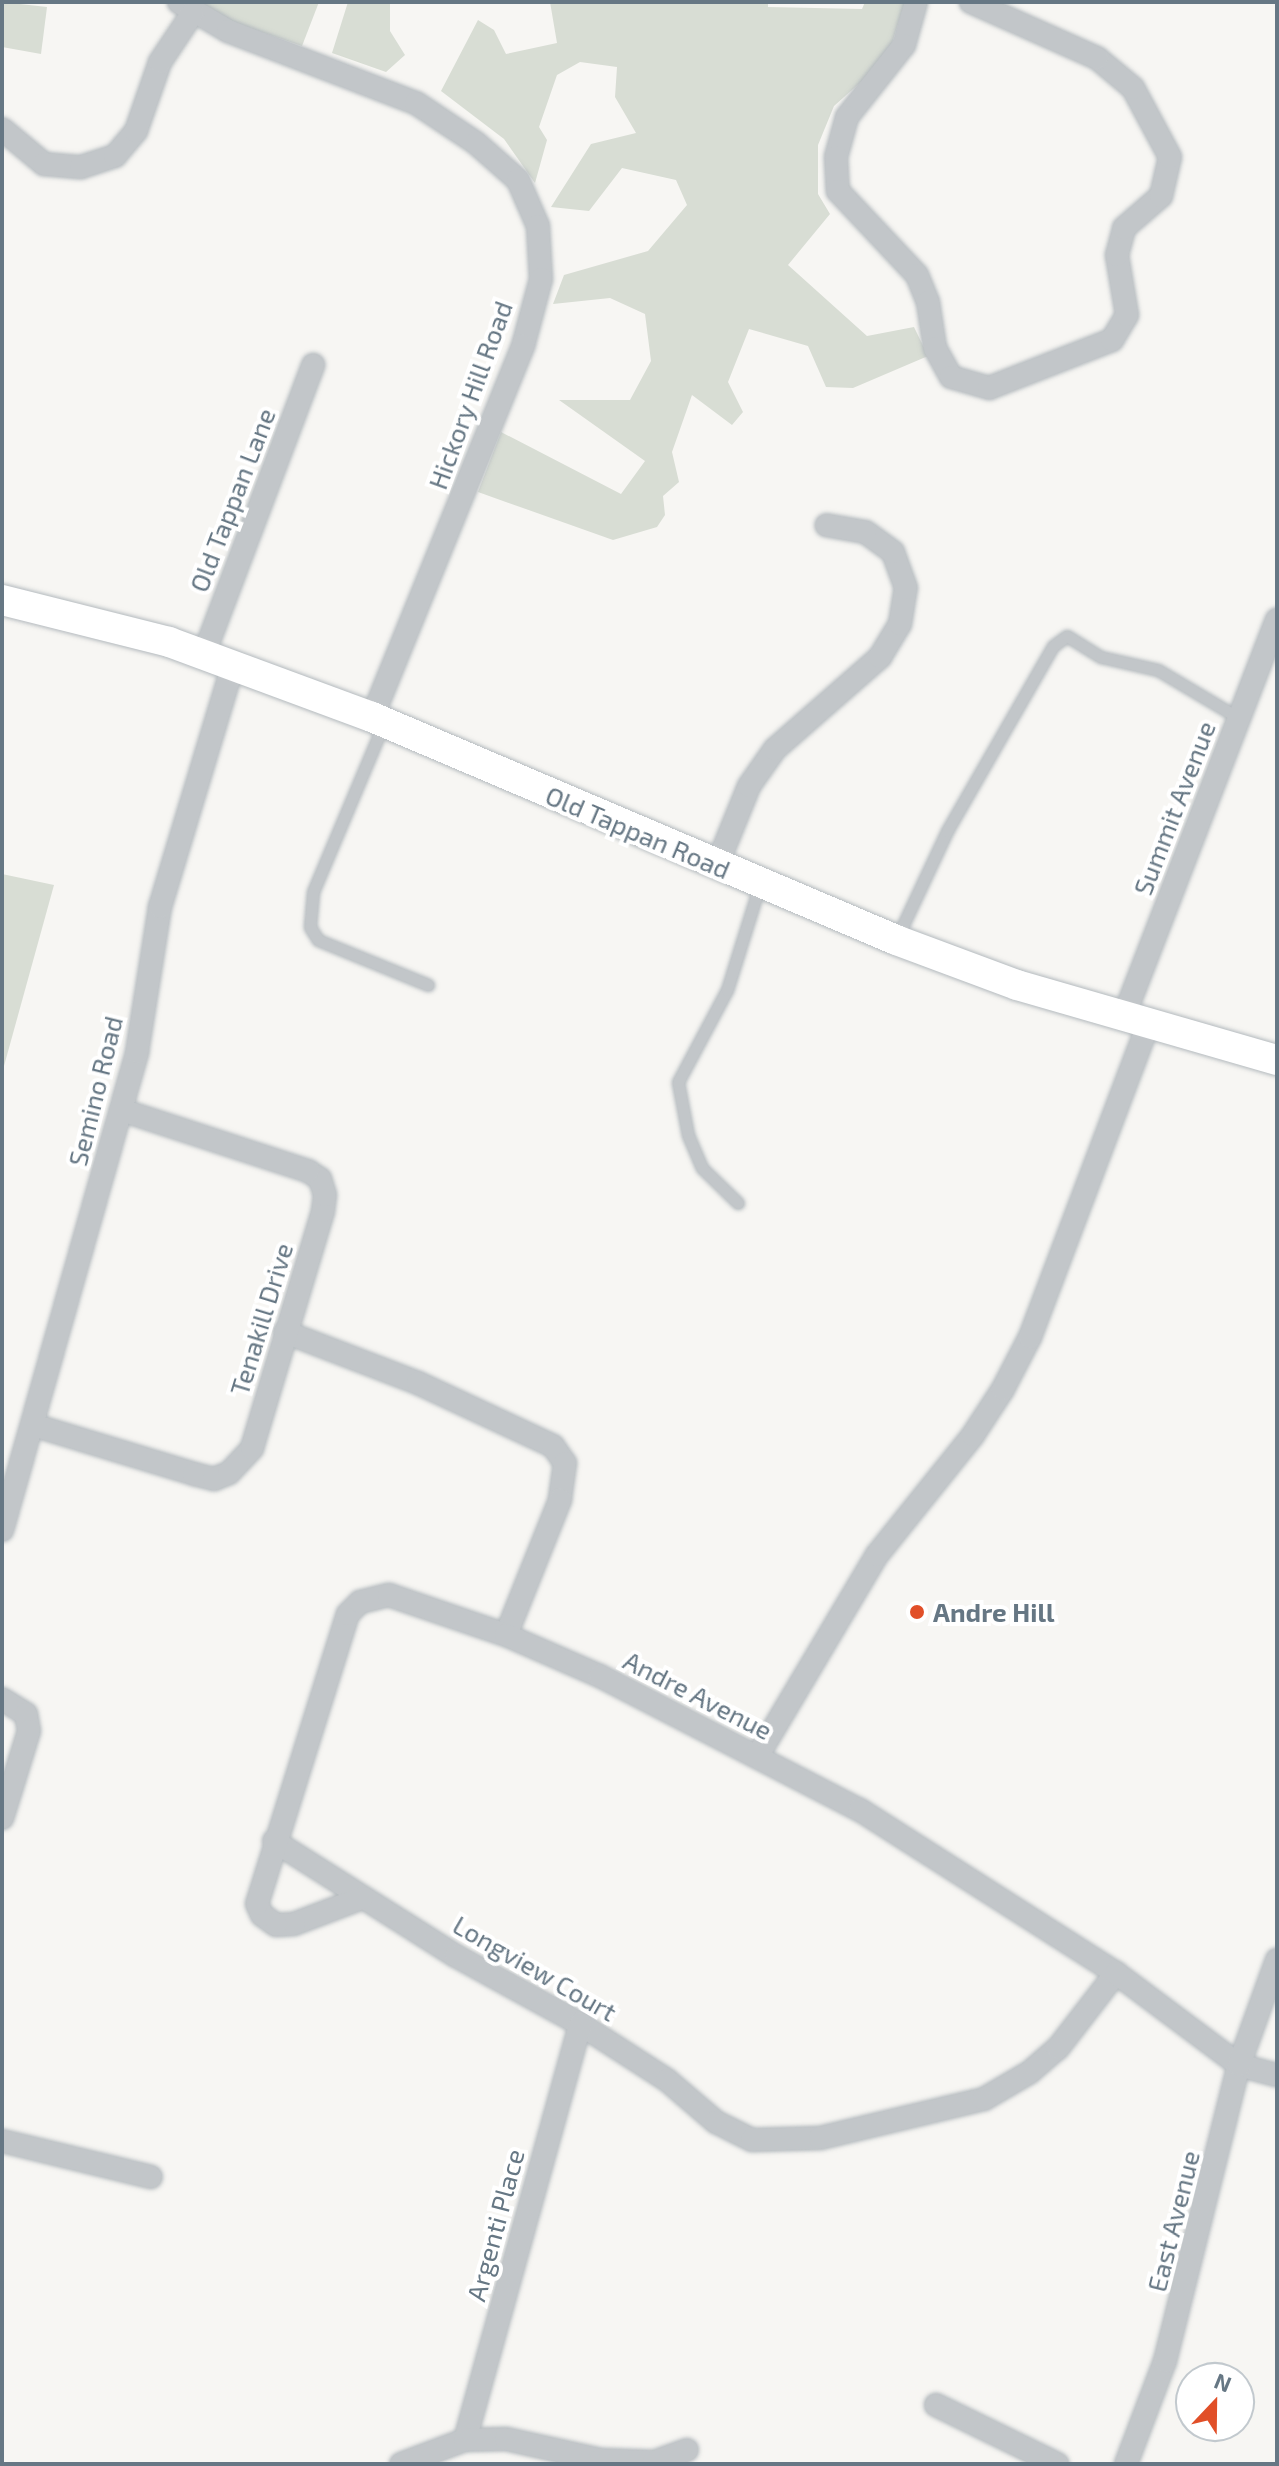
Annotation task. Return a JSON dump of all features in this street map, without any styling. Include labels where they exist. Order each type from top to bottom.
[{"type":"main road","name":"Old Tappan Road","points":[[2,600],[105,622],[204,654],[378,720],[896,940],[1136,1020],[1277,1060]]},
{"type":"street","points":[[916,2],[904,45],[847,117],[836,157],[838,191],[917,275],[928,302],[935,348],[951,377],[989,388],[1112,340],[1127,315],[1117,255],[1124,228],[1161,196],[1170,157],[1133,88],[1097,58],[971,2]]},
{"type":"street","points":[[2,129],[44,164],[81,167],[115,156],[136,131],[160,62],[186,8]]},
{"type":"street","name":"Hickory Hill Road","points":[[186,8],[416,103],[476,143],[518,180],[538,226],[541,279],[523,346],[378,720]]},
{"type":"street","name":"Old Tappan Lane","points":[[204,654],[313,365]]},
{"type":"street","points":[[717,865],[749,786],[775,749],[880,657],[900,624],[906,588],[893,552],[865,532],[827,525]]},
{"type":"street","name":"Summit Avenue","points":[[1136,1020],[1239,718],[1277,619]]},
{"type":"street","name":"Semino Road","points":[[2,1530],[137,1052],[160,907],[233,665]]},
{"type":"street","points":[[757,1757],[877,1555],[973,1435],[1010,1376],[1030,1337],[1136,1020]]},
{"type":"street","name":"Tenakill Drive","points":[[33,1425],[194,1474],[221,1476],[242,1463],[252,1448],[323,1211],[325,1195],[320,1179],[290,1164],[121,1110]]},
{"type":"street","points":[[285,1332],[418,1383],[553,1446],[565,1463],[565,1483],[506,1635],[389,1595],[354,1608],[341,1633],[274,1841],[257,1904],[262,1915],[276,1925],[294,1924],[362,1898]]},
{"type":"street","name":"Andre Avenue","points":[[506,1635],[600,1676],[860,1810],[1116,1973],[1239,2065],[1277,2075]]},
{"type":"street","points":[[2,1699],[26,1714],[29,1731],[2,1818]]},
{"type":"street","name":"Longview Court","points":[[274,1841],[362,1898],[580,2024],[667,2080],[732,2133],[752,2140],[793,2141],[984,2099],[1009,2087],[1058,2048],[1116,1973]]},
{"type":"street","name":"East Avenue","points":[[1126,2464],[1165,2361],[1191,2271],[1239,2065],[1277,1960]]},
{"type":"street","name":"Argenti Place","points":[[465,2440],[580,2024]]},
{"type":"street","points":[[2,2141],[151,2177]]},
{"type":"street","points":[[936,2405],[1057,2464]]},
{"type":"street","points":[[401,2464],[465,2440],[506,2439],[600,2462],[654,2462],[687,2450]]},
{"type":"lane","points":[[896,940],[947,831],[1053,646],[1067,636],[1101,657],[1158,670],[1239,718]]},
{"type":"lane","points":[[378,720],[313,892],[310,927],[318,940],[428,985]]},
{"type":"lane","points":[[738,1203],[702,1168],[688,1135],[678,1082],[727,990],[760,883]]},
{"type":"shaded area","points":[[2,2],[47,7],[41,54],[2,47]]},
{"type":"shaded area","points":[[199,2],[319,2],[302,46],[218,17]]},
{"type":"shaded area","points":[[348,2],[390,2],[390,31],[405,55],[386,72],[332,53]]},
{"type":"shaded area","points":[[550,2],[768,2],[768,7],[862,9],[865,2],[905,2],[892,43],[871,73],[834,106],[818,145],[818,194],[830,214],[788,265],[867,336],[914,327],[928,356],[853,388],[826,387],[808,346],[749,329],[728,382],[743,412],[732,425],[692,395],[672,452],[679,482],[663,496],[665,515],[657,527],[613,540],[478,492],[501,432],[621,494],[645,461],[559,400],[630,400],[651,361],[645,314],[610,298],[553,304],[564,275],[648,251],[687,205],[676,180],[622,168],[589,211],[551,207],[591,144],[636,133],[615,97],[617,67],[580,62],[557,75],[539,127],[547,140],[535,183],[504,139],[441,91],[478,20],[494,30],[506,54],[557,43]]},
{"type":"shaded area","points":[[2,874],[54,885],[4,1066],[2,1065]]},
{"type":"place","name":"Andre Hill","points":[[917,1612]]}]
